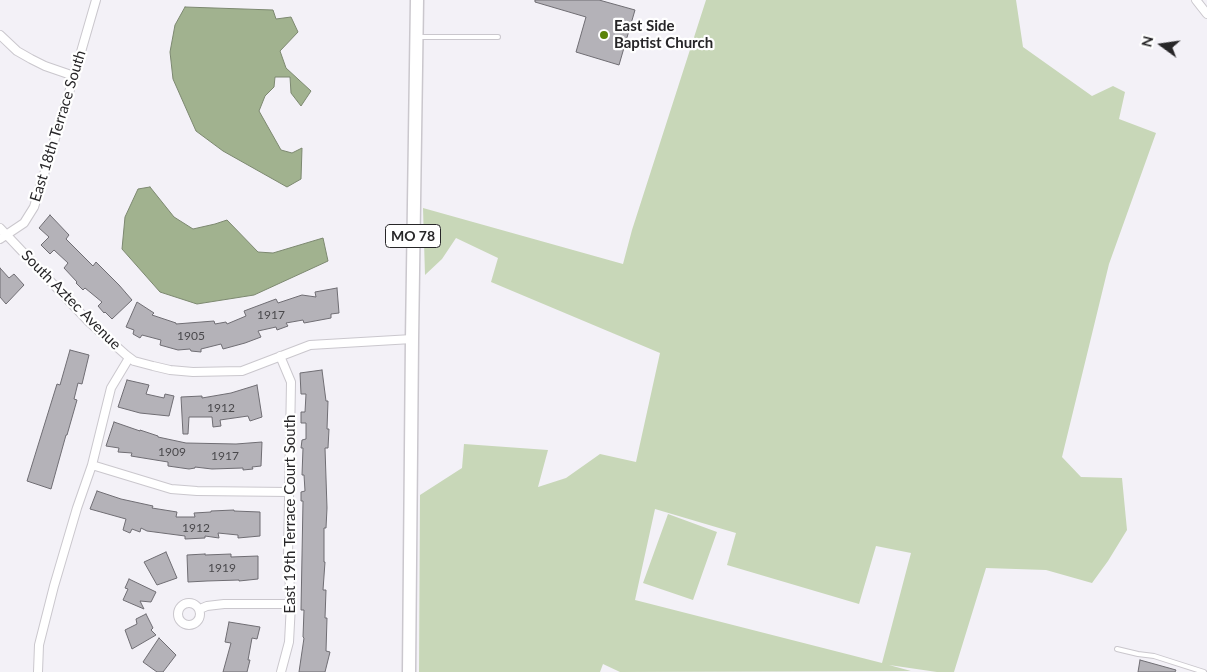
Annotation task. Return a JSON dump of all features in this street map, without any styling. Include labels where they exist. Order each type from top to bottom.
[{"type":"main road","name":"MO 78","points":[[409,672],[417,0]]},
{"type":"street","name":"East 18th Terrace South","points":[[3,237],[24,223],[34,207],[96,0]]},
{"type":"street","points":[[1196,0],[1207,14]]},
{"type":"street","points":[[0,35],[17,51],[31,60],[74,76]]},
{"type":"street","name":"South Aztec Avenue","points":[[0,228],[3,237],[88,322],[134,361],[170,370],[193,372],[242,371],[310,345],[412,339]]},
{"type":"street","name":"East 19th Terrace Court South","points":[[280,356],[291,382],[288,557],[291,604],[289,642],[282,672]]},
{"type":"street","points":[[38,672],[39,644],[77,508],[92,465],[111,388],[130,358]]},
{"type":"street","points":[[92,465],[170,489],[197,492],[289,492]]},
{"type":"street","points":[[200,609],[224,604],[291,604]]},
{"type":"lane","points":[[416,37],[498,38]]},
{"type":"lane","points":[[1117,649],[1154,656],[1204,672]]},
{"type":"shaded area","points":[[706,0],[1016,0],[1023,47],[1092,96],[1113,86],[1125,92],[1119,119],[1156,133],[1109,264],[1062,457],[1081,477],[1122,478],[1127,530],[1092,583],[1046,570],[986,568],[954,672],[937,672],[889,665],[911,671],[620,672],[603,664],[600,672],[419,672],[420,495],[462,468],[464,444],[548,450],[538,487],[566,478],[600,454],[636,462],[660,353],[491,282],[498,258],[456,238],[442,259],[425,275],[423,208],[623,264],[632,230]],"holes":[[[655,509],[736,533],[727,565],[859,604],[876,546],[911,553],[882,663],[635,600]]]},
{"type":"shaded area","points":[[185,7],[273,10],[276,19],[291,17],[298,32],[280,51],[286,68],[311,91],[301,106],[291,93],[290,77],[275,77],[274,87],[265,96],[259,111],[281,150],[292,153],[302,148],[301,179],[287,187],[223,151],[196,131],[173,79],[170,52],[175,25]]},
{"type":"shaded area","points":[[150,187],[174,217],[193,229],[227,220],[258,252],[273,253],[323,238],[328,261],[254,295],[197,304],[160,292],[122,249],[125,217],[138,189]]},
{"type":"shaded area","points":[[668,514],[717,532],[693,600],[643,583]]},
{"type":"building","name":"East Side Baptist Church","points":[[535,0],[599,0],[635,10],[619,65],[576,52],[586,17],[535,2]]},
{"type":"building","points":[[50,215],[69,235],[66,239],[93,266],[96,262],[132,300],[112,319],[98,306],[102,302],[85,288],[83,290],[64,268],[68,263],[54,250],[50,254],[41,245],[49,237],[39,228]]},
{"type":"building","points":[[0,268],[9,278],[14,274],[24,285],[6,304],[0,297]]},
{"type":"building","points":[[337,288],[339,313],[331,314],[331,318],[304,323],[303,320],[286,323],[288,326],[277,330],[276,327],[258,331],[261,337],[223,349],[221,344],[201,349],[201,352],[191,351],[190,349],[178,350],[160,345],[161,340],[142,335],[140,338],[133,334],[134,330],[126,327],[137,302],[154,313],[152,315],[176,324],[214,321],[215,324],[226,322],[227,324],[246,316],[244,311],[276,299],[278,303],[302,295],[316,297],[315,292]]},
{"type":"building","points":[[70,350],[89,355],[82,384],[78,383],[74,399],[77,400],[51,489],[27,481],[57,384],[60,385]]},
{"type":"building","points":[[322,370],[326,401],[328,401],[327,429],[329,429],[328,448],[325,448],[327,508],[326,528],[324,528],[325,562],[323,590],[326,590],[326,651],[330,652],[325,672],[299,672],[304,638],[304,610],[301,610],[303,501],[301,501],[301,492],[305,491],[304,475],[302,475],[303,448],[301,448],[302,440],[306,439],[306,423],[301,423],[301,412],[305,412],[306,394],[301,394],[300,373]]},
{"type":"building","points":[[127,380],[149,385],[146,394],[164,398],[165,394],[174,396],[169,416],[140,413],[118,407]]},
{"type":"building","points":[[257,385],[262,417],[250,421],[248,416],[220,420],[221,426],[213,427],[212,417],[189,417],[188,434],[183,434],[181,397],[202,396],[202,398],[231,393]]},
{"type":"building","points":[[114,422],[158,437],[186,443],[236,444],[262,442],[261,466],[243,470],[243,468],[212,469],[195,467],[189,469],[168,466],[168,462],[131,456],[132,453],[118,452],[119,448],[106,446]]},
{"type":"building","points":[[97,491],[121,499],[153,506],[152,508],[177,512],[176,517],[195,517],[194,513],[211,511],[260,512],[260,536],[238,538],[238,535],[218,533],[219,538],[205,536],[205,538],[185,539],[185,536],[147,531],[141,528],[140,532],[132,529],[130,533],[123,530],[126,519],[90,509]]},
{"type":"building","points":[[166,552],[177,578],[157,585],[144,562]]},
{"type":"building","points":[[231,554],[231,557],[258,556],[258,579],[188,582],[187,555]]},
{"type":"building","points":[[129,579],[156,592],[151,602],[140,601],[144,609],[123,600],[128,589],[125,588]]},
{"type":"building","points":[[146,614],[153,628],[151,630],[156,635],[132,649],[125,630],[137,624],[136,619]]},
{"type":"building","points":[[229,622],[260,627],[257,639],[252,638],[247,672],[223,672],[231,643],[225,642]]},
{"type":"building","points":[[159,638],[176,655],[163,672],[157,672],[143,662]]},
{"type":"building","points":[[1140,660],[1176,670],[1175,672],[1138,672]]},
{"type":"place","name":"East Side Baptist Church","points":[[604,35]]}]
